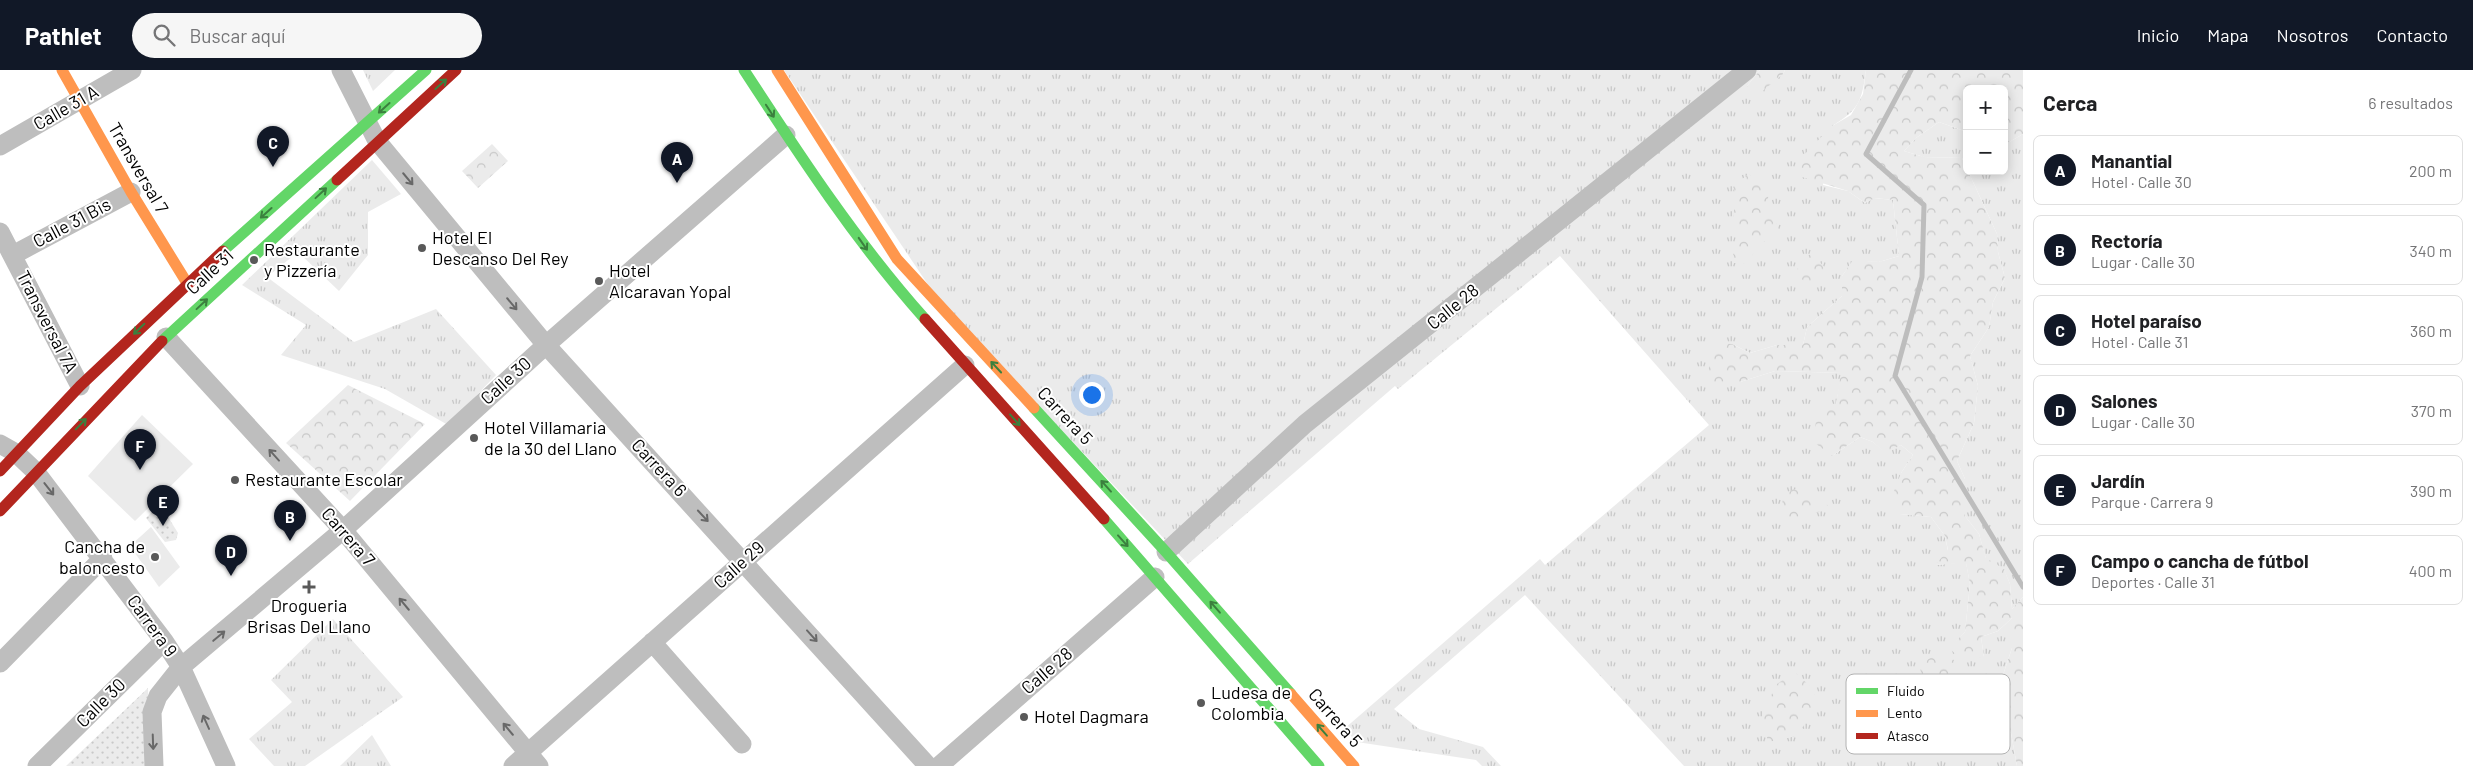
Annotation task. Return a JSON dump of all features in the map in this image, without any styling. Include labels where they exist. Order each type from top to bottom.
[{"type":"main road","name":"Transversal 7","points":[[62,70],[131,192],[187,283]]},
{"type":"main road","name":"Calle 31","points":[[0,471],[80,386],[187,283],[426,70]]},
{"type":"main road","name":"Calle 31","points":[[0,511],[35,472],[166,337],[456,70]]},
{"type":"main road","points":[[744,70],[786,135],[883,272],[1156,577],[1319,766]]},
{"type":"main road","name":"Carrera 5","points":[[777,70],[897,259],[1166,552],[1354,766]]},
{"type":"main road","points":[[166,337],[187,283]]},
{"type":"street","name":"Calle 31 A","points":[[0,146],[132,70]]},
{"type":"street","name":"Carrera 6","points":[[341,70],[377,142],[546,345],[744,560],[928,766]]},
{"type":"street","name":"Calle 28","points":[[1166,552],[1305,424],[1747,70]]},
{"type":"street","name":"Calle 30","points":[[154,766],[152,712],[158,696],[182,667],[343,530],[546,345],[786,135]]},
{"type":"street","name":"Calle 31 Bis","points":[[14,255],[131,192]]},
{"type":"street","name":"Transversal 7A","points":[[0,232],[14,255],[80,386]]},
{"type":"street","name":"Carrera 7","points":[[166,337],[343,530],[533,760]]},
{"type":"street","name":"Calle 29","points":[[513,766],[533,760],[652,642],[965,365]]},
{"type":"street","name":"Carrera 9","points":[[0,444],[16,454],[35,472],[103,558],[164,641],[182,667],[226,766]]},
{"type":"street","points":[[0,663],[103,558]]},
{"type":"street","name":"Calle 28","points":[[939,766],[1156,577]]},
{"type":"street","name":"Calle 30","points":[[37,766],[164,641]]},
{"type":"street","points":[[652,642],[742,744]]},
{"type":"green space","points":[[363,70],[395,70],[373,91]]},
{"type":"green space","points":[[784,70],[1760,70],[1747,86],[1783,74],[1785,70],[1866,70],[1863,90],[1858,104],[1848,115],[1832,126],[1823,185],[1848,191],[1865,203],[1874,198],[1893,200],[1899,256],[1879,262],[1853,261],[1842,276],[1842,296],[1807,327],[1803,345],[1777,345],[1750,353],[1732,344],[1740,382],[1775,371],[1842,373],[1836,404],[1832,456],[1860,437],[1873,442],[1885,452],[1901,445],[1913,455],[1901,473],[1900,514],[1931,517],[1945,536],[1948,551],[1936,565],[1966,562],[1970,584],[1965,632],[1950,648],[1984,657],[1981,637],[1998,631],[2012,618],[2012,648],[2003,674],[1846,674],[1846,754],[2010,754],[2010,732],[2017,766],[1684,766],[1525,595],[1394,709],[1419,729],[1483,747],[1501,766],[1482,766],[1476,760],[1357,742],[1344,729],[1540,559],[1545,565],[1709,425],[1560,256],[1398,389],[1395,386],[1188,564],[937,298]]},
{"type":"green space","points":[[1760,70],[1785,70],[1783,74],[1759,94],[1747,86]]},
{"type":"green space","points":[[1866,70],[2023,70],[2023,134],[2008,143],[2008,85],[1963,85],[1963,131],[1939,122],[1916,138],[1904,151],[1924,157],[1962,158],[1963,175],[1970,175],[1997,234],[1998,252],[2005,278],[1993,302],[1989,327],[1970,356],[1978,386],[1974,423],[1957,461],[1965,479],[1965,516],[1979,534],[1986,558],[2004,569],[2010,584],[2012,609],[2023,597],[2023,766],[2017,766],[2010,732],[2010,674],[2003,674],[2012,648],[2012,618],[1998,631],[1981,637],[1984,657],[1962,660],[1949,648],[1965,632],[1970,584],[1966,563],[1935,565],[1948,550],[1945,536],[1931,517],[1899,514],[1889,504],[1901,473],[1913,455],[1901,445],[1885,453],[1873,442],[1860,437],[1832,456],[1815,443],[1816,412],[1836,404],[1841,373],[1775,371],[1718,387],[1708,375],[1712,343],[1732,344],[1750,353],[1777,345],[1803,345],[1807,327],[1842,296],[1842,276],[1853,260],[1879,262],[1899,256],[1893,200],[1875,198],[1865,203],[1848,191],[1802,177],[1798,161],[1832,126],[1851,115],[1863,94]]},
{"type":"green space","points":[[1939,122],[1963,131],[1963,160],[1962,158],[1924,157],[1904,151],[1916,138]]},
{"type":"green space","points":[[2023,134],[2023,597],[2012,609],[2010,584],[2004,570],[1986,559],[1979,534],[1965,516],[1965,479],[1957,461],[1974,423],[1978,386],[1970,356],[1989,327],[1993,302],[2005,278],[1998,252],[1997,234],[1970,175],[2008,175],[2008,143]]},
{"type":"green space","points":[[492,144],[508,161],[478,188],[462,171]]},
{"type":"green space","points":[[372,160],[401,194],[368,212],[368,255],[339,291],[298,252],[267,277],[354,342],[436,309],[496,375],[448,425],[385,389],[281,355],[306,325],[242,285]]},
{"type":"green space","points":[[1748,174],[1769,184],[1768,199],[1779,230],[1757,247],[1747,264],[1734,263],[1733,250],[1738,230],[1733,215],[1737,198],[1733,187]]},
{"type":"green space","points":[[1812,253],[1825,268],[1820,278],[1807,283],[1795,274],[1802,260]]},
{"type":"green space","points":[[348,385],[425,424],[350,501],[286,443]]},
{"type":"green space","points":[[142,415],[193,464],[135,521],[88,476]]},
{"type":"green space","points":[[1793,489],[1820,497],[1831,509],[1814,513],[1797,526],[1789,522],[1781,511],[1783,498]]},
{"type":"green space","points":[[160,504],[178,533],[176,540],[165,542],[146,518]]},
{"type":"green space","name":"Cancha de baloncesto","points":[[151,527],[180,567],[159,587],[130,546]]},
{"type":"green space","points":[[333,619],[403,697],[305,766],[274,766],[249,739],[292,702],[271,680]]},
{"type":"green space","points":[[1938,654],[1954,660],[1960,674],[1921,674],[1919,664]]},
{"type":"green space","points":[[1795,672],[1815,691],[1809,717],[1797,736],[1768,742],[1762,713],[1777,684]]},
{"type":"green space","points":[[148,688],[149,766],[66,766]]},
{"type":"green space","points":[[372,735],[391,766],[340,766]]},
{"type":"waterway","points":[[1911,70],[1866,154],[1924,205],[1922,277],[1895,376],[2023,587]]},
{"type":"traffic: fast","points":[[223,251],[426,70]]},
{"type":"traffic: fast","points":[[744,70],[808,167],[853,229],[925,319]]},
{"type":"traffic: fast","points":[[162,341],[337,180]]},
{"type":"traffic: fast","points":[[1034,408],[1166,552],[1291,694]]},
{"type":"traffic: fast","points":[[1104,519],[1319,766]]},
{"type":"traffic: slow","points":[[62,70],[131,192],[187,283]]},
{"type":"traffic: slow","points":[[777,70],[897,259],[1034,408]]},
{"type":"traffic: slow","points":[[1291,694],[1354,766]]},
{"type":"traffic: jam","points":[[337,180],[456,70]]},
{"type":"traffic: jam","points":[[0,471],[80,386],[223,251]]},
{"type":"traffic: jam","points":[[925,319],[1104,519]]},
{"type":"traffic: jam","points":[[0,511],[162,341]]},
{"type":"place","name":"Hotel paraíso","points":[[273,167]]},
{"type":"place","name":"Manantial","points":[[677,183]]},
{"type":"place","name":"Hotel El Descanso Del Rey","points":[[422,248]]},
{"type":"place","name":"Restaurante y Pizzería","points":[[254,260]]},
{"type":"place","name":"Hotel Alcaravan Yopal","points":[[599,281]]},
{"type":"place","name":"Hotel Villamaria de la 30 del Llano","points":[[474,438]]},
{"type":"place","name":"Campo o cancha de fútbol","points":[[140,470]]},
{"type":"place","name":"Restaurante Escolar","points":[[235,480]]},
{"type":"place","name":"Jardín","points":[[163,526]]},
{"type":"place","name":"Rectoría","points":[[290,541]]},
{"type":"place","name":"Cancha de baloncesto","points":[[155,557]]},
{"type":"place","name":"Salones","points":[[231,576]]},
{"type":"place","name":"Drogueria Brisas Del Llano","points":[[309,587]]},
{"type":"place","name":"Ludesa de Colombia","points":[[1201,703]]},
{"type":"place","name":"Hotel Dagmara","points":[[1024,717]]}]
